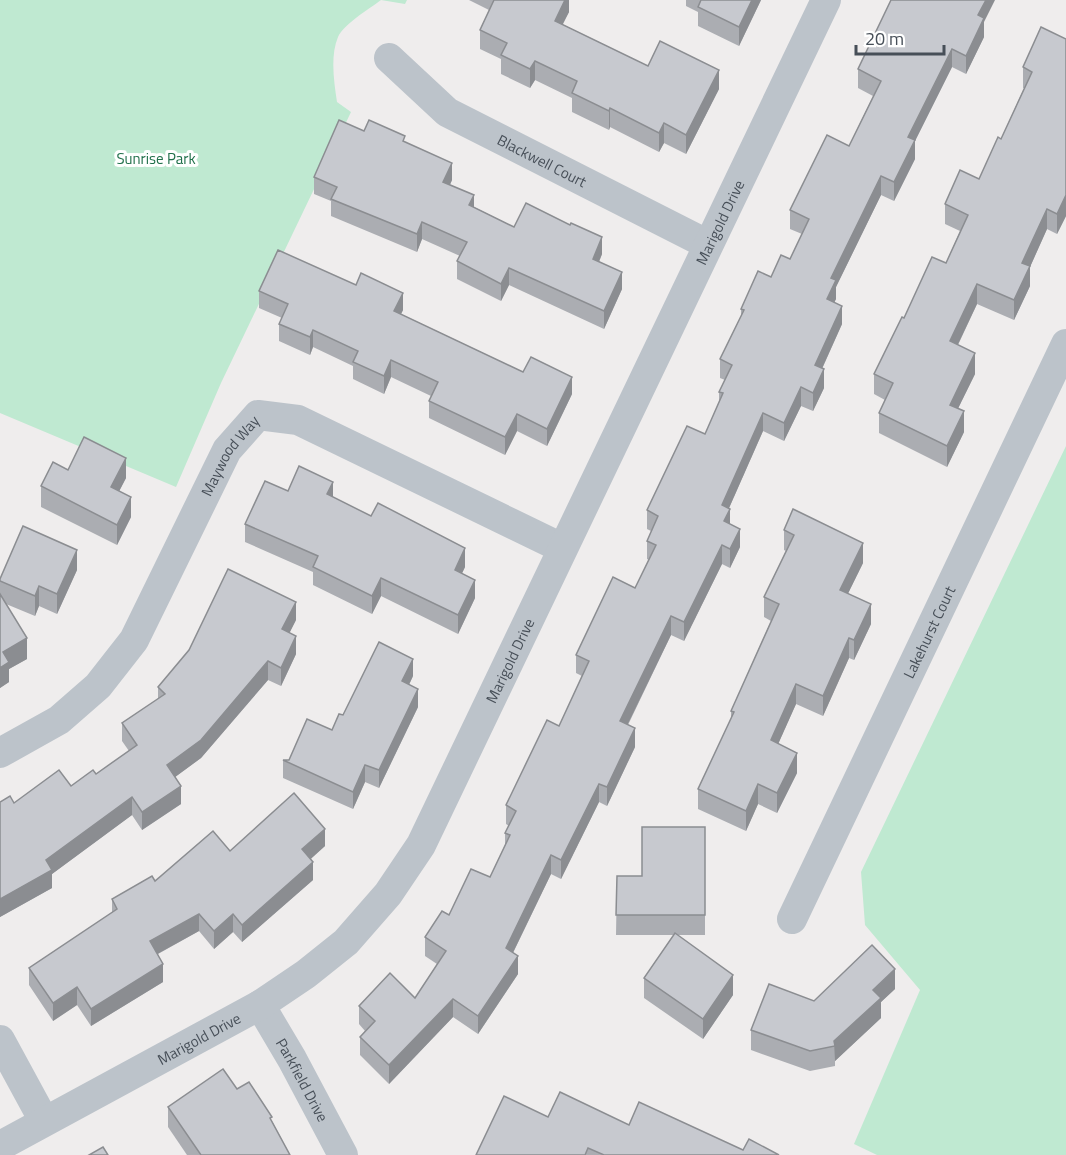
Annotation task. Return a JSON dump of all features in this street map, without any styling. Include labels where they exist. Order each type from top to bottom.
[{"type":"street","name":"Marigold Drive","points":[[0,1146],[260,1005],[306,975],[346,942],[388,894],[421,844],[826,0]]},
{"type":"street","name":"Blackwell Court","points":[[390,58],[447,112],[707,244]]},
{"type":"street","name":"Lakehurst Court","points":[[792,919],[1066,344]]},
{"type":"street","name":"Maywood Way","points":[[0,753],[59,720],[98,686],[134,640],[227,450],[258,416],[298,420],[562,548]]},
{"type":"street","name":"Parkfield Drive","points":[[260,1005],[292,1059],[343,1155]]},
{"type":"street","points":[[0,1040],[44,1121]]},
{"type":"green space","name":"Sunrise Park","points":[[0,0],[381,0],[351,22],[338,37],[333,61],[337,102],[351,112],[221,383],[176,487],[0,413]]},
{"type":"green space","points":[[381,0],[407,0],[405,4]]},
{"type":"green space","points":[[1066,446],[1066,1155],[877,1155],[854,1144],[920,990],[865,925],[861,872]]},
{"type":"building","points":[[494,0],[565,0],[555,21],[648,66],[660,41],[719,70],[686,135],[664,123],[659,133],[610,108],[609,111],[572,93],[577,81],[535,61],[530,69],[501,55],[507,43],[480,30]]},
{"type":"building","points":[[701,0],[752,0],[739,27],[698,7]]},
{"type":"building","points":[[891,0],[986,0],[978,15],[984,18],[966,56],[952,49],[908,137],[915,140],[894,182],[881,176],[831,278],[836,280],[827,299],[842,306],[815,365],[824,369],[813,393],[801,387],[784,423],[763,413],[722,505],[730,509],[724,521],[740,529],[730,549],[722,545],[684,622],[671,616],[620,721],[635,728],[607,787],[599,784],[561,860],[551,855],[506,948],[518,956],[478,1016],[453,999],[389,1065],[360,1037],[375,1021],[359,1006],[390,973],[415,998],[446,951],[425,937],[442,911],[449,915],[471,869],[490,877],[510,835],[505,833],[516,811],[506,805],[547,720],[559,726],[589,661],[576,655],[613,577],[635,588],[656,545],[647,541],[658,516],[647,510],[687,426],[705,434],[723,393],[719,392],[732,365],[720,359],[744,310],[741,309],[758,271],[771,277],[781,255],[790,259],[809,219],[790,210],[827,135],[849,146],[881,81],[858,69]]},
{"type":"building","points":[[1041,27],[1066,39],[1066,195],[1057,214],[1047,209],[1022,263],[1030,266],[1014,300],[977,284],[950,341],[975,353],[950,405],[964,411],[947,446],[879,413],[893,383],[874,374],[902,317],[904,318],[932,257],[946,263],[968,215],[945,204],[960,170],[979,179],[998,137],[1001,139],[1032,72],[1023,67]]},
{"type":"building","points":[[339,120],[364,131],[369,120],[405,136],[403,141],[452,163],[443,182],[474,195],[469,205],[514,227],[526,203],[570,225],[571,223],[602,237],[593,259],[622,272],[604,311],[509,268],[501,284],[457,261],[467,242],[422,222],[417,234],[331,199],[337,187],[314,177]]},
{"type":"building","points":[[278,250],[356,285],[361,273],[403,293],[394,311],[523,372],[531,357],[572,377],[547,429],[517,414],[505,437],[429,401],[438,382],[391,360],[384,376],[353,362],[358,351],[313,330],[310,337],[279,324],[288,304],[259,291]]},
{"type":"building","points":[[84,437],[126,458],[111,487],[131,497],[117,525],[41,486],[53,462],[68,470]]},
{"type":"building","points":[[299,466],[333,482],[327,494],[371,516],[378,503],[465,548],[455,570],[475,580],[458,615],[381,578],[372,596],[313,567],[318,556],[245,524],[265,481],[288,491]]},
{"type":"building","points":[[793,509],[863,543],[840,590],[871,604],[854,640],[849,638],[823,696],[796,684],[771,740],[797,753],[777,793],[758,784],[746,811],[698,789],[734,712],[731,711],[779,604],[764,597],[794,535],[784,530]]},
{"type":"building","points":[[23,526],[77,550],[57,594],[39,586],[35,596],[0,581]]},
{"type":"building","points":[[228,569],[296,602],[282,629],[296,636],[281,668],[268,661],[201,740],[167,765],[181,786],[142,812],[132,797],[46,860],[52,870],[0,899],[0,802],[10,796],[14,803],[59,770],[71,786],[93,770],[96,774],[137,745],[122,723],[165,694],[158,687],[189,650]]},
{"type":"building","points":[[0,594],[27,638],[3,652],[9,662],[0,668]]},
{"type":"building","points":[[379,642],[413,659],[402,681],[418,689],[379,770],[365,765],[353,792],[283,760],[289,760],[307,719],[332,730],[339,714],[343,715]]},
{"type":"building","points":[[294,793],[325,829],[302,849],[313,862],[242,925],[233,914],[214,931],[199,914],[150,941],[163,964],[91,1009],[77,987],[53,1003],[29,968],[117,909],[112,899],[152,876],[155,881],[213,831],[230,851]]},
{"type":"building","points":[[642,827],[705,827],[705,915],[616,915],[617,876],[642,876]]},
{"type":"building","points":[[675,933],[733,975],[703,1019],[644,978]]},
{"type":"building","points":[[872,945],[895,969],[873,990],[881,998],[834,1041],[835,1046],[810,1051],[751,1030],[769,984],[814,1001]]},
{"type":"building","points":[[223,1069],[237,1089],[249,1082],[272,1117],[270,1118],[290,1155],[201,1155],[168,1107]]},
{"type":"building","points":[[560,1092],[629,1125],[639,1102],[743,1150],[749,1139],[779,1155],[604,1155],[588,1148],[585,1155],[476,1155],[504,1096],[548,1117]]},
{"type":"building","points":[[103,1147],[108,1155],[89,1155]]}]
